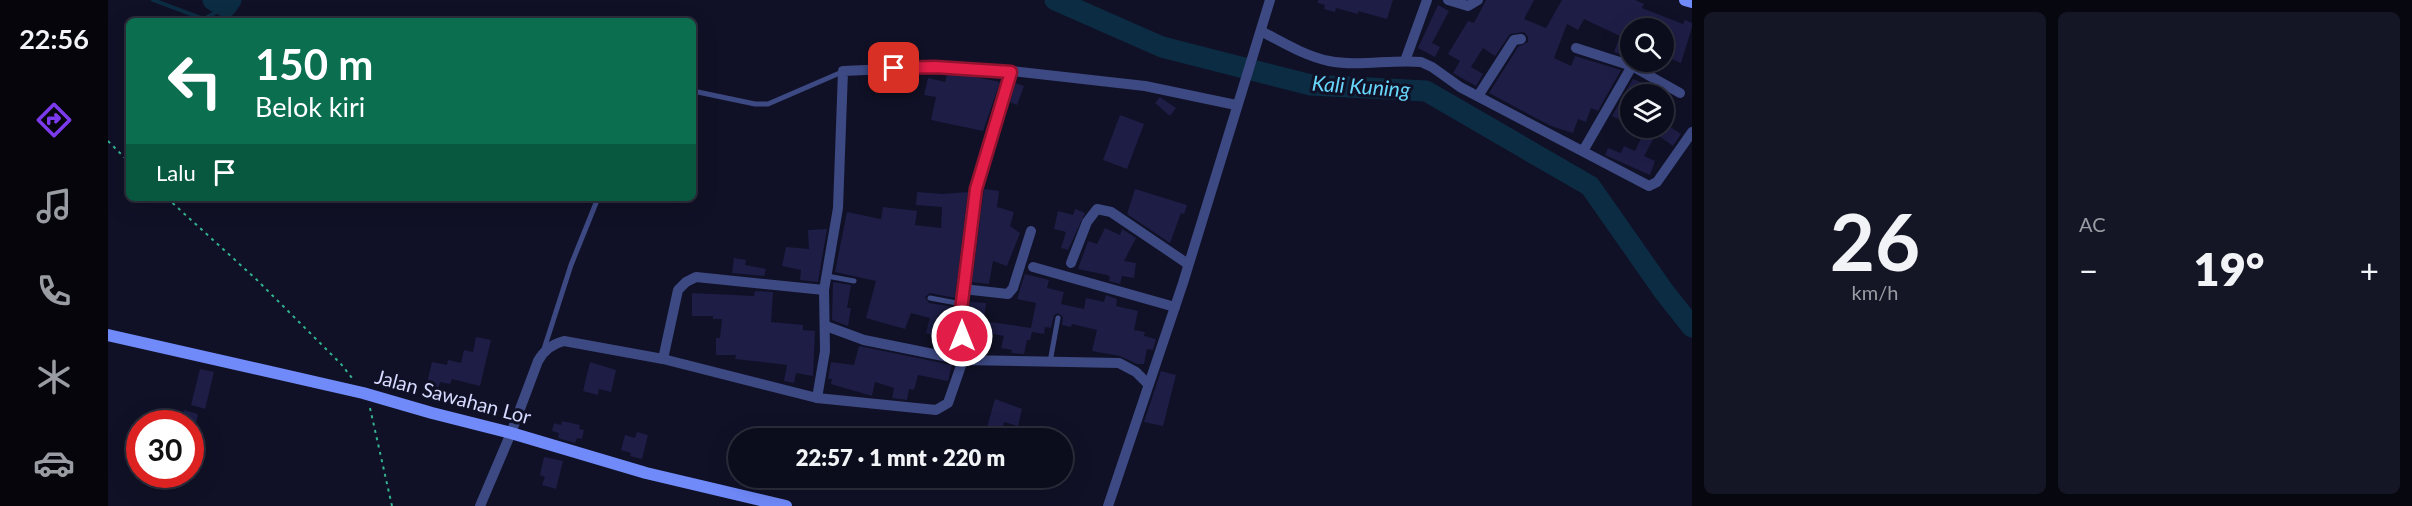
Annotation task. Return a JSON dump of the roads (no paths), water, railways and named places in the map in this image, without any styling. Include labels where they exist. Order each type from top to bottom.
[{"type":"main road","points":[[1685,0],[1692,2]]},
{"type":"main road","name":"Jalan Sawahan Lor","points":[[108,335],[363,393],[646,473],[786,506]]},
{"type":"street","points":[[1108,506],[1175,307],[1270,0]]},
{"type":"street","points":[[1405,61],[1427,0]]},
{"type":"street","points":[[1448,0],[1468,6],[1478,0]]},
{"type":"street","points":[[1261,31],[1309,55],[1328,61],[1421,62],[1460,87],[1649,186],[1658,182],[1692,132]]},
{"type":"street","points":[[1478,96],[1514,39],[1521,39]]},
{"type":"street","points":[[1576,48],[1620,62]]},
{"type":"street","points":[[817,398],[825,351],[824,290],[838,208],[843,71],[935,67],[1011,72],[1145,86],[1236,105]]},
{"type":"street","points":[[480,506],[543,353],[551,346],[564,341],[663,359],[817,398],[936,410],[948,403],[963,360],[963,289],[976,189],[1011,72]]},
{"type":"street","points":[[1583,152],[1629,72]]},
{"type":"street","points":[[1643,72],[1680,93]]},
{"type":"street","points":[[1071,263],[1087,222],[1097,209],[1111,212],[1188,264]]},
{"type":"street","points":[[963,289],[1008,294],[1013,288],[1030,231]]},
{"type":"street","points":[[1033,267],[1175,307]]},
{"type":"street","points":[[663,359],[678,290],[686,282],[696,277],[824,290]]},
{"type":"street","points":[[825,326],[864,340],[963,360],[1119,363],[1136,372],[1148,384]]},
{"type":"lane","points":[[696,92],[755,104],[768,104],[843,71]]},
{"type":"lane","points":[[543,353],[571,265],[597,201]]},
{"type":"lane","points":[[827,276],[854,281]]},
{"type":"lane","points":[[930,298],[962,304]]},
{"type":"lane","points":[[1050,362],[1058,318]]},
{"type":"waterway","points":[[153,0],[201,18]]},
{"type":"waterway","points":[[213,0],[226,7],[231,0]]},
{"type":"waterway","points":[[206,18],[238,0]]},
{"type":"waterway","name":"Kali Kuning","points":[[1055,0],[1162,47],[1311,85],[1426,91],[1590,186],[1665,293],[1692,327]]}]
